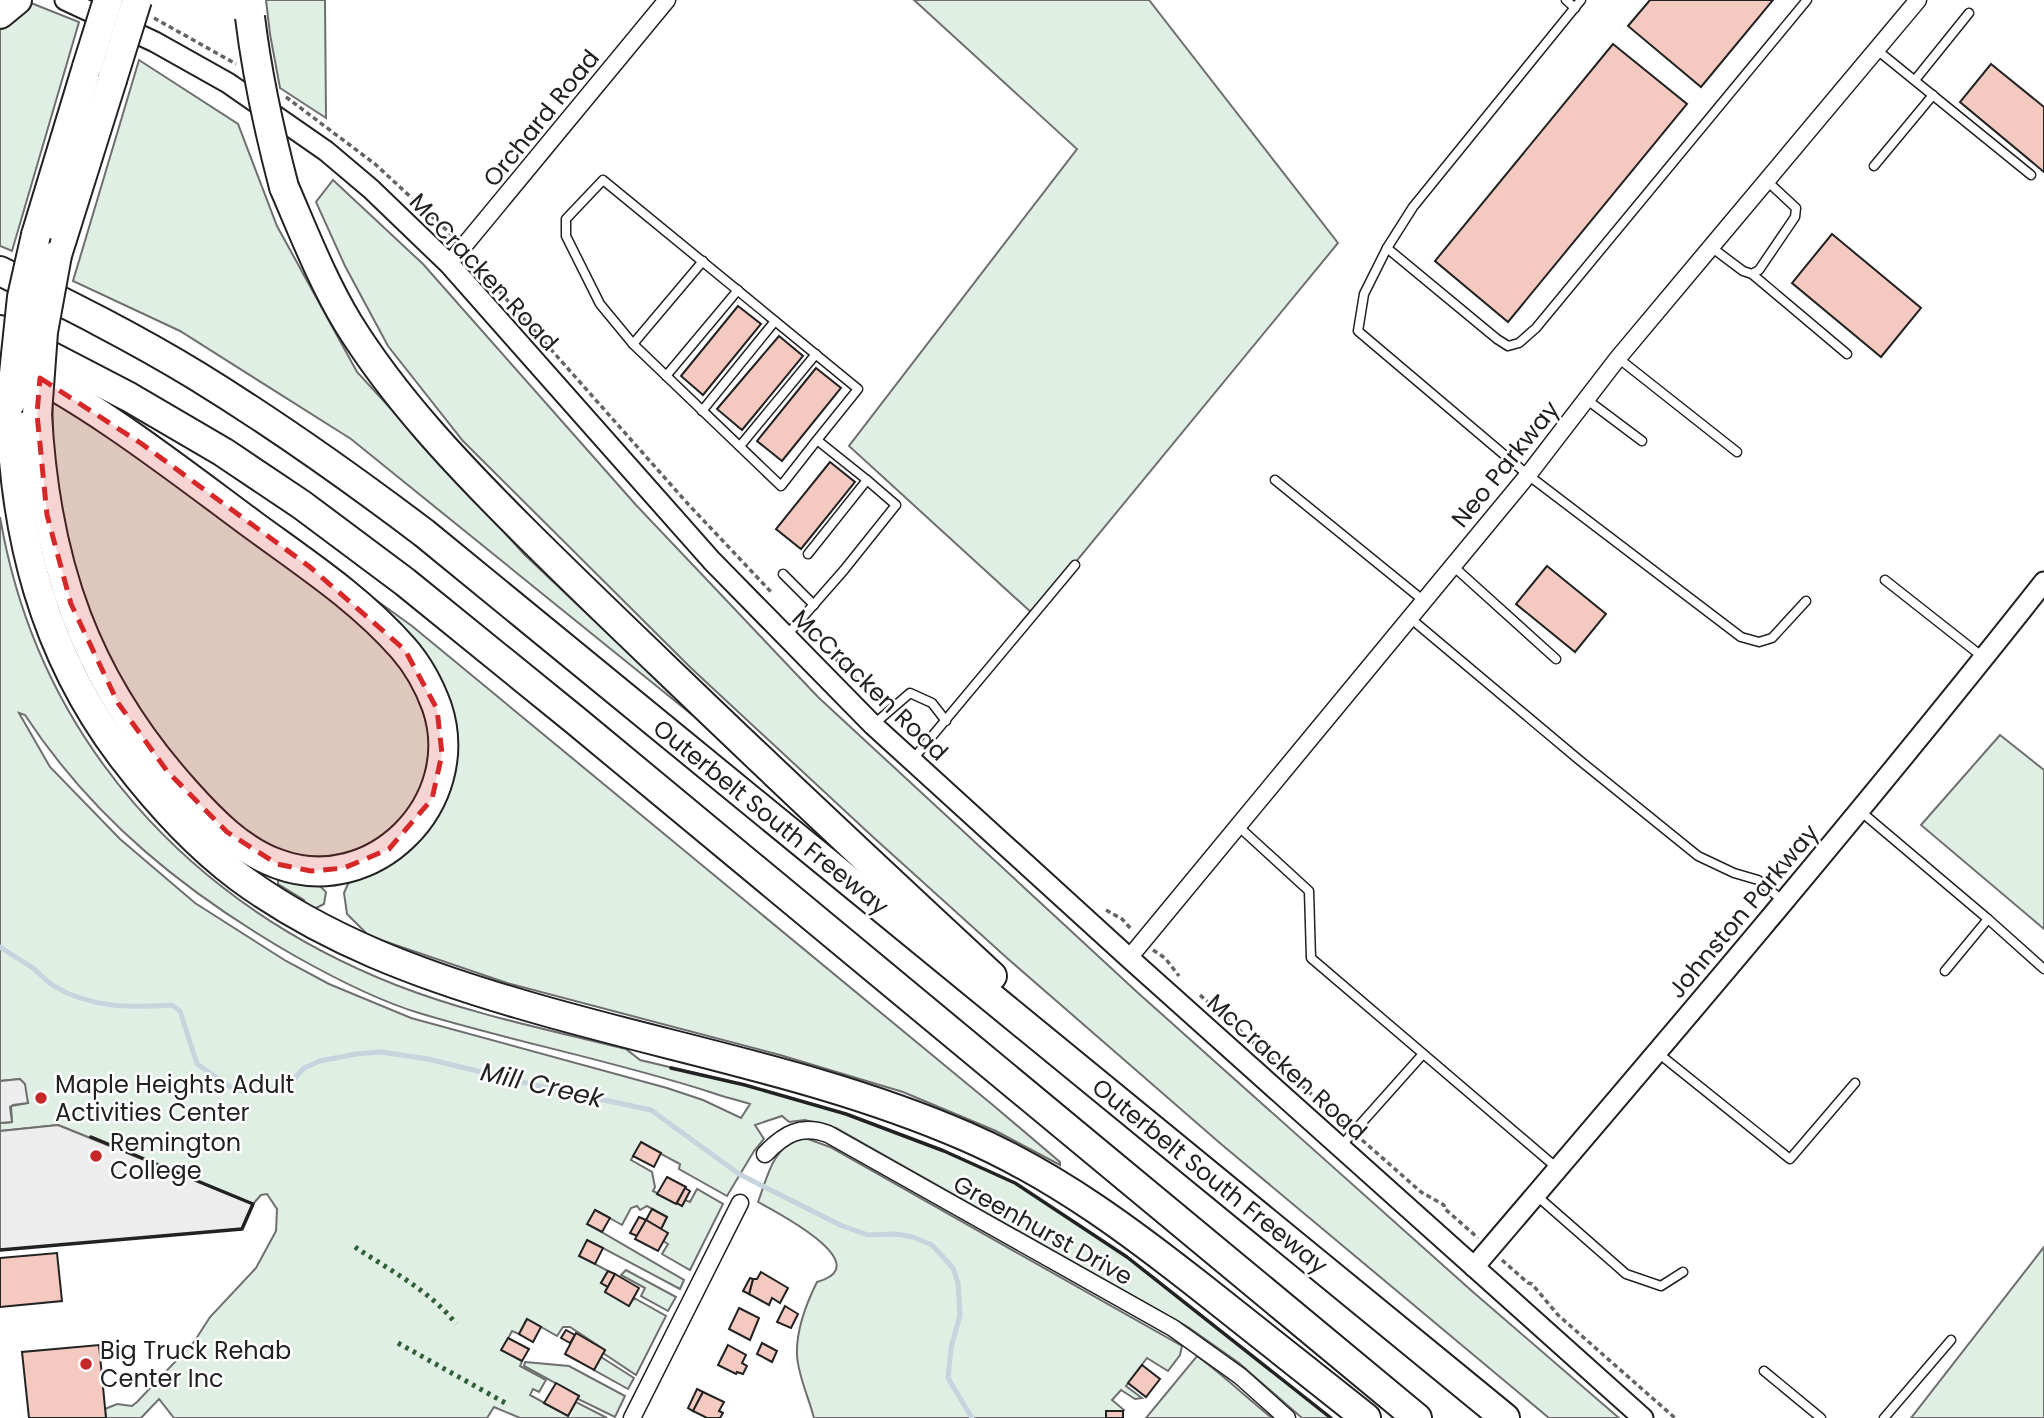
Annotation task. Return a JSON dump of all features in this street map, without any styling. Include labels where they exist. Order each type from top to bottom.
[{"type":"highway","points":[[0,14],[17,0]]},
{"type":"highway","points":[[108,0],[36,235],[22,297],[11,402],[13,468],[30,568],[51,632],[110,740],[149,791],[192,837],[238,876],[288,910],[330,933],[406,968],[552,1014],[839,1089],[905,1111],[969,1137],[1031,1168],[1098,1209],[1151,1247],[1366,1418]]},
{"type":"highway","points":[[0,356],[55,387],[192,479],[351,598],[410,656],[424,677],[438,709],[442,726],[442,754],[432,799],[413,826],[389,849],[356,864],[311,871],[277,864],[243,845],[227,832],[167,771],[118,703],[87,644],[58,563],[47,514],[37,414],[43,332],[57,254],[137,0]]},
{"type":"highway","points":[[249,8],[264,109],[284,187],[315,259],[348,323],[433,437],[619,624],[813,810],[1177,1147]]},
{"type":"highway","name":"Outerbelt South Freeway","points":[[0,271],[76,309],[195,375],[354,480],[479,576],[1505,1418]]},
{"type":"highway","name":"Outerbelt South Freeway","points":[[0,330],[129,397],[223,452],[302,505],[405,582],[1417,1418]]},
{"type":"street","name":"McCracken Road","points":[[65,0],[155,42],[260,104],[326,151],[398,214],[449,264],[668,513],[873,725],[1643,1418]]},
{"type":"street","name":"Orchard Road","points":[[449,264],[667,0]]},
{"type":"street","name":"Neo Parkway","points":[[1129,958],[1528,475],[1618,358],[1918,0]]},
{"type":"street","name":"Johnston Parkway","points":[[1474,1267],[1658,1053],[2044,582]]},
{"type":"street","name":"Greenhurst Drive","points":[[765,1154],[783,1137],[793,1132],[805,1129],[828,1134],[1173,1328],[1240,1376],[1287,1418]]},
{"type":"street","points":[[632,1418],[740,1203]]},
{"type":"lane","points":[[1566,0],[1575,8]]},
{"type":"lane","points":[[1581,0],[1413,207],[1387,248],[1364,294],[1358,331],[1528,475],[1741,637],[1759,642],[1772,638],[1806,601]]},
{"type":"lane","points":[[1387,248],[1497,339],[1508,346],[1519,343],[1536,328],[1807,0]]},
{"type":"lane","points":[[1915,80],[1969,13]]},
{"type":"lane","points":[[1877,50],[2031,175]]},
{"type":"lane","points":[[1874,166],[1933,95]]},
{"type":"lane","points":[[603,180],[703,261],[858,388],[781,486],[632,344],[600,304],[566,236],[566,219],[603,180]]},
{"type":"lane","points":[[1752,274],[1759,270],[1796,217],[1796,208],[1767,181]]},
{"type":"lane","points":[[1711,247],[1743,271],[1752,274],[1847,354]]},
{"type":"lane","points":[[632,344],[703,261]]},
{"type":"lane","points":[[666,376],[738,290]]},
{"type":"lane","points":[[702,411],[775,321]]},
{"type":"lane","points":[[740,446],[816,354]]},
{"type":"lane","points":[[1618,358],[1737,453]]},
{"type":"lane","points":[[1586,399],[1642,441]]},
{"type":"lane","points":[[785,637],[896,505],[817,440]]},
{"type":"lane","points":[[808,554],[867,480]]},
{"type":"lane","points":[[1275,480],[1424,601]]},
{"type":"lane","points":[[911,761],[1075,565]]},
{"type":"lane","points":[[1453,566],[1556,659]]},
{"type":"lane","points":[[783,575],[814,605]]},
{"type":"lane","points":[[1885,580],[1984,658]]},
{"type":"lane","points":[[1410,618],[1698,856],[1734,873],[1758,880],[1783,901]]},
{"type":"lane","points":[[873,725],[910,693],[932,703],[947,721]]},
{"type":"lane","points":[[1859,810],[2044,969]]},
{"type":"lane","points":[[1238,826],[1309,891],[1311,958],[1557,1168]]},
{"type":"lane","points":[[1945,971],[1988,919]]},
{"type":"lane","points":[[1658,1053],[1790,1159],[1855,1083]]},
{"type":"lane","points":[[1340,1148],[1423,1054]]},
{"type":"lane","points":[[1535,1194],[1626,1274],[1661,1286],[1683,1272]]},
{"type":"lane","points":[[1884,1418],[1951,1340]]},
{"type":"lane","points":[[1764,1371],[1821,1418]]},
{"type":"path","points":[[478,262],[492,283],[688,504],[799,621]]},
{"type":"path","points":[[822,645],[925,746]]},
{"type":"path","points":[[1098,903],[1107,912],[1122,919],[1123,923]]},
{"type":"path","points":[[1162,958],[1186,982]]},
{"type":"path","points":[[1195,990],[1421,1192],[1444,1205],[1444,1208]]},
{"type":"path","points":[[1528,1283],[1532,1284],[1558,1315],[1675,1418]]},
{"type":"highlighted area","points":[[40,378],[142,444],[310,567],[405,650],[437,709],[442,754],[432,799],[389,849],[344,868],[311,871],[277,864],[227,832],[167,771],[118,703],[71,604],[47,515],[37,414]]},
{"type":"green space","points":[[266,0],[325,0],[326,118],[280,88]]},
{"type":"green space","points":[[914,0],[1149,0],[1338,243],[1033,614],[849,446],[1077,149]]},
{"type":"green space","points":[[31,3],[79,22],[12,251],[0,246],[0,29]]},
{"type":"green space","points":[[139,60],[238,124],[277,226],[357,372],[524,554],[701,722],[351,439],[180,331],[73,281]]},
{"type":"green space","points":[[333,180],[423,264],[636,505],[818,697],[1137,992],[1473,1292],[1619,1418],[1549,1418],[1221,1144],[1007,958],[691,668],[463,441],[388,346],[345,266],[316,202]]},
{"type":"green space","points":[[53,399],[170,481],[329,599],[373,635],[396,661],[421,706],[428,731],[429,756],[424,780],[414,802],[400,821],[382,836],[362,847],[339,854],[315,857],[277,850],[230,818],[165,746],[134,702],[108,656],[87,608],[71,558],[60,507],[54,453]]},
{"type":"green space","points":[[0,517],[19,598],[49,673],[87,741],[135,804],[190,860],[252,909],[321,950],[396,985],[452,1005],[626,1049],[640,1060],[745,1085],[846,1114],[944,1151],[1015,1183],[1127,1257],[1331,1418],[1302,1418],[1239,1363],[1188,1327],[836,1128],[805,1120],[789,1122],[782,1116],[755,1125],[764,1139],[727,1196],[679,1169],[680,1164],[641,1143],[631,1160],[652,1172],[655,1187],[653,1191],[682,1206],[685,1200],[690,1202],[697,1189],[723,1204],[690,1270],[662,1254],[668,1244],[663,1241],[661,1229],[667,1217],[647,1206],[640,1210],[637,1206],[631,1208],[622,1225],[595,1210],[588,1224],[684,1280],[680,1289],[603,1248],[580,1256],[608,1271],[601,1283],[608,1287],[605,1292],[629,1305],[634,1298],[666,1316],[636,1375],[570,1327],[563,1327],[557,1336],[527,1319],[519,1334],[512,1331],[502,1350],[522,1361],[520,1366],[546,1380],[539,1392],[533,1389],[530,1395],[568,1416],[576,1402],[607,1418],[520,1418],[494,1407],[487,1418],[174,1418],[159,1399],[141,1418],[106,1418],[105,1409],[117,1404],[132,1406],[137,1402],[194,1342],[210,1317],[256,1268],[276,1231],[277,1209],[267,1194],[261,1195],[253,1204],[58,1125],[0,1131],[0,1123],[12,1122],[11,1106],[28,1103],[20,1079],[0,1081]],"holes":[[[19,713],[25,715],[81,788],[145,852],[217,907],[295,956],[371,995],[403,1008],[750,1104],[741,1118],[703,1100],[667,1088],[411,1018],[329,984],[286,961],[195,903],[120,839],[50,767]]]},
{"type":"green space","points":[[358,587],[412,626],[994,1106],[1060,1162],[1060,1165],[996,1131],[903,1092],[780,1055],[507,983],[369,936],[347,914],[344,893],[351,877],[370,871],[455,742]]},
{"type":"green space","points":[[2000,735],[2044,770],[2044,929],[1921,825]]},
{"type":"green space","points":[[278,878],[317,883],[326,892],[324,904],[314,909],[278,884]]},
{"type":"green space","points":[[800,1139],[830,1147],[1182,1346],[1180,1355],[1168,1371],[1147,1358],[1126,1386],[1142,1398],[1135,1399],[1121,1390],[1112,1400],[1124,1410],[1106,1411],[1106,1418],[814,1418],[798,1363],[798,1336],[817,1282],[833,1274],[836,1264],[830,1252],[818,1239],[758,1202],[777,1156],[783,1148]]},
{"type":"green space","points":[[2044,1247],[2044,1418],[1911,1418]]},
{"type":"green space","points":[[626,1270],[676,1297],[668,1311],[641,1296],[645,1288],[621,1275]]},
{"type":"green space","points":[[1197,1356],[1216,1371],[1272,1418],[1146,1418]]},
{"type":"green space","points":[[601,1357],[634,1378],[628,1389],[594,1370]]},
{"type":"green space","points":[[525,1362],[569,1366],[625,1396],[615,1417],[578,1399],[579,1396],[524,1366]]},
{"type":"shaded area","points":[[20,1079],[25,1084],[28,1103],[10,1107],[12,1122],[0,1123],[0,1081]]},
{"type":"shaded area","name":"Remington College","points":[[58,1125],[253,1204],[242,1229],[0,1250],[0,1131]]},
{"type":"building","points":[[1650,0],[1773,0],[1701,87],[1628,26]]},
{"type":"building","points":[[1613,44],[1687,104],[1508,322],[1435,261]]},
{"type":"building","points":[[1991,64],[2044,107],[2044,172],[1960,102]]},
{"type":"building","points":[[1832,234],[1921,308],[1881,357],[1792,283]]},
{"type":"building","points":[[738,306],[761,324],[703,395],[681,376]]},
{"type":"building","points":[[779,336],[803,356],[742,430],[717,409]]},
{"type":"building","points":[[816,368],[841,388],[782,461],[757,441]]},
{"type":"building","points":[[830,462],[855,482],[801,549],[776,529]]},
{"type":"building","points":[[1547,566],[1606,614],[1575,652],[1516,604]]},
{"type":"building","points":[[641,1142],[661,1153],[654,1167],[633,1156]]},
{"type":"building","points":[[667,1177],[686,1187],[676,1204],[657,1194]]},
{"type":"building","points":[[685,1188],[690,1191],[682,1206],[677,1203]]},
{"type":"building","points":[[652,1209],[667,1217],[661,1229],[646,1220]]},
{"type":"building","points":[[595,1210],[610,1218],[602,1232],[587,1224]]},
{"type":"building","points":[[639,1217],[646,1220],[637,1236],[630,1233]]},
{"type":"building","points":[[646,1220],[668,1233],[658,1251],[635,1239]]},
{"type":"building","points":[[587,1240],[603,1248],[595,1264],[579,1256]]},
{"type":"building","points":[[57,1253],[62,1301],[0,1307],[0,1258]]},
{"type":"building","points":[[608,1271],[615,1274],[608,1287],[601,1283]]},
{"type":"building","points":[[761,1272],[788,1288],[780,1303],[772,1298],[769,1305],[749,1294],[753,1279],[757,1279]]},
{"type":"building","points":[[615,1274],[639,1288],[629,1306],[605,1292]]},
{"type":"building","points":[[750,1278],[753,1279],[749,1294],[743,1291]]},
{"type":"building","points":[[785,1306],[798,1314],[791,1328],[777,1322]]},
{"type":"building","points":[[739,1308],[759,1318],[750,1340],[729,1329]]},
{"type":"building","points":[[527,1319],[541,1327],[533,1342],[519,1334]]},
{"type":"building","points":[[566,1330],[575,1335],[570,1343],[561,1338]]},
{"type":"building","points":[[576,1333],[605,1350],[594,1370],[565,1354]]},
{"type":"building","points":[[508,1338],[529,1349],[522,1361],[501,1350]]},
{"type":"building","points":[[762,1343],[777,1351],[772,1362],[757,1354]]},
{"type":"building","points":[[99,1345],[106,1418],[29,1418],[22,1352]]},
{"type":"building","points":[[728,1345],[746,1355],[742,1363],[747,1366],[743,1374],[736,1374],[718,1365]]},
{"type":"building","points":[[1142,1365],[1160,1379],[1146,1397],[1128,1383]]},
{"type":"building","points":[[556,1383],[579,1396],[568,1416],[544,1403]]},
{"type":"building","points":[[697,1389],[703,1392],[693,1411],[688,1408]]},
{"type":"building","points":[[703,1392],[724,1402],[719,1411],[723,1413],[720,1418],[707,1418],[693,1411]]},
{"type":"building","points":[[1106,1411],[1123,1411],[1123,1418],[1106,1418]]},
{"type":"waterway","name":"Mill Creek","points":[[0,947],[33,968],[54,986],[82,999],[112,1005],[172,1005],[180,1011],[197,1064],[235,1090],[257,1093],[281,1086],[294,1079],[304,1068],[320,1061],[356,1054],[381,1052],[428,1059],[651,1110],[739,1174],[840,1225],[868,1235],[896,1234],[932,1245],[953,1268],[958,1283],[960,1315],[951,1348],[948,1378],[972,1418]]},
{"type":"hedge","points":[[355,1247],[422,1291],[456,1324]]},
{"type":"hedge","points":[[398,1343],[509,1405]]},
{"type":"wall","points":[[671,1068],[745,1085],[846,1114],[944,1151],[1015,1183],[1127,1257],[1331,1418]]},
{"type":"wall","points":[[0,1250],[242,1229],[253,1204],[91,1137]]},
{"type":"place","name":"Maple Heights Adult Activities Center","points":[[41,1098]]},
{"type":"place","name":"Remington College","points":[[96,1156]]},
{"type":"place","name":"Big Truck Rehab Center Inc","points":[[86,1364]]}]
